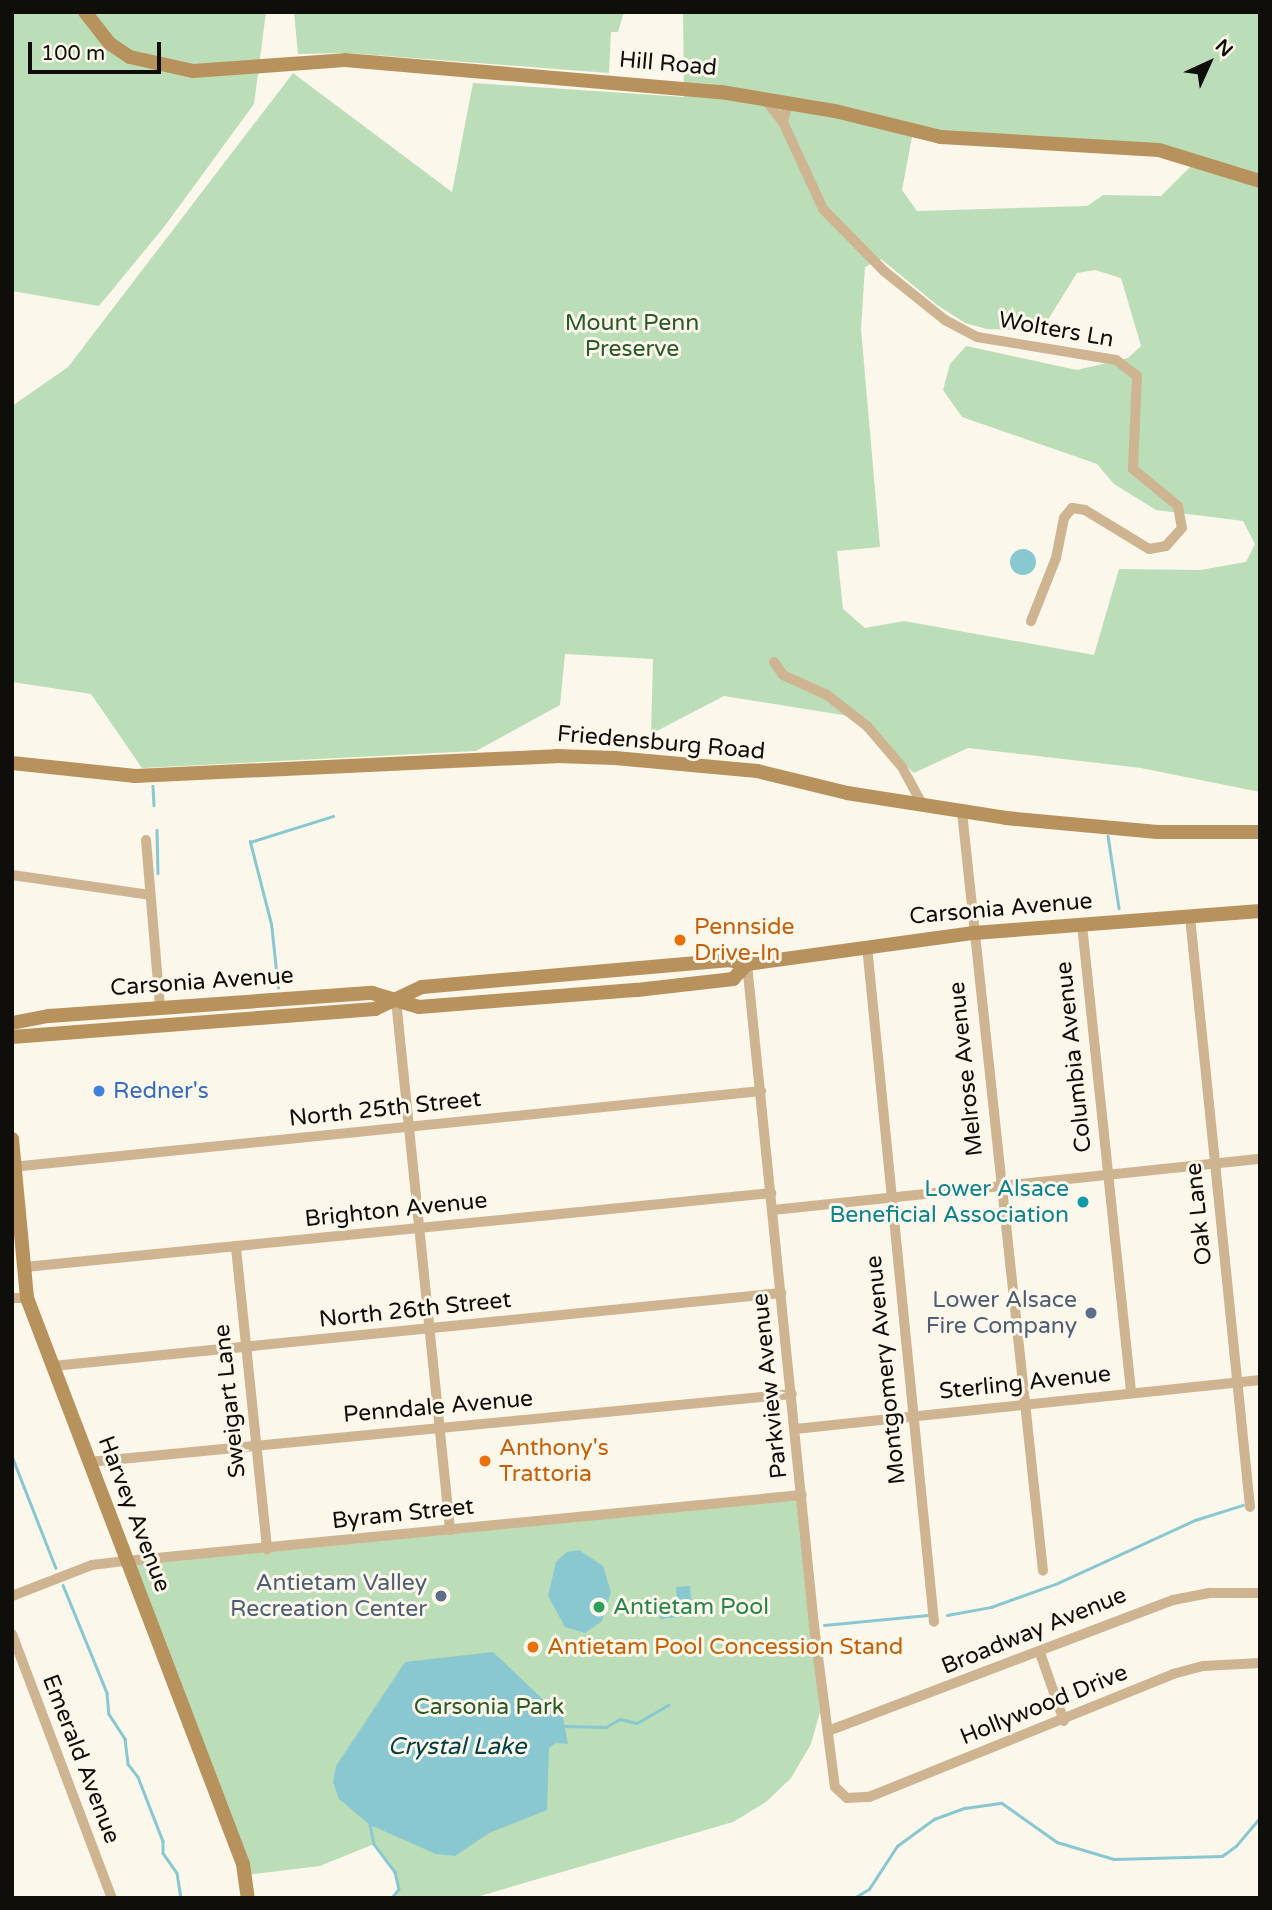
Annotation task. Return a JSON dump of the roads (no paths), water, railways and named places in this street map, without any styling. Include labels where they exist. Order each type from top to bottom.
[{"type":"street","name":"Hill Road","points":[[85,12],[109,43],[131,57],[193,71],[345,60],[764,98],[941,137],[1159,150],[1260,181]]},
{"type":"street","points":[[764,98],[783,122]]},
{"type":"street","points":[[783,122],[788,103]]},
{"type":"street","name":"Wolters Ln","points":[[783,122],[823,209],[884,271],[961,332],[1116,360],[1137,376],[1133,469],[1178,506],[1182,528],[1166,546],[1149,549],[1085,510],[1072,508],[1063,518],[1056,558],[1031,621]]},
{"type":"street","points":[[774,662],[783,674],[827,695],[867,726],[902,767],[923,806]]},
{"type":"street","name":"Friedensburg Road","points":[[12,762],[135,776],[584,756],[757,771],[962,812],[1157,832],[1260,832]]},
{"type":"street","name":"Melrose Avenue","points":[[962,812],[1023,1406],[1043,1571]]},
{"type":"street","points":[[146,840],[160,1007]]},
{"type":"street","points":[[12,875],[150,895]]},
{"type":"street","name":"Carsonia Avenue","points":[[12,1037],[375,1009],[422,987],[728,960],[747,964],[974,933],[1260,911]]},
{"type":"street","name":"Oak Lane","points":[[1189,917],[1250,1507]]},
{"type":"street","name":"Columbia Avenue","points":[[1082,925],[1132,1392]]},
{"type":"street","name":"Montgomery Avenue","points":[[867,946],[889,1198],[934,1622]]},
{"type":"street","name":"Carsonia Avenue","points":[[12,1023],[18,1019],[160,1007],[372,993],[419,1007],[637,990],[733,979],[747,964]]},
{"type":"street","name":"Parkview Avenue","points":[[747,964],[832,1776],[835,1787],[847,1798]]},
{"type":"street","points":[[396,1000],[450,1530]]},
{"type":"street","name":"North 25th Street","points":[[14,1167],[761,1091]]},
{"type":"street","name":"Harvey Avenue","points":[[12,1139],[24,1267],[20,1298],[53,1366],[243,1864],[248,1898]]},
{"type":"street","points":[[773,1210],[1260,1159]]},
{"type":"street","name":"Brighton Avenue","points":[[24,1267],[771,1193]]},
{"type":"street","name":"Sweigart Lane","points":[[236,1248],[267,1549]]},
{"type":"street","name":"North 26th Street","points":[[53,1366],[781,1293]]},
{"type":"street","name":"Sterling Avenue","points":[[796,1429],[1260,1380]]},
{"type":"street","name":"Penndale Avenue","points":[[89,1462],[792,1394]]},
{"type":"street","name":"Byram Street","points":[[12,1596],[92,1565],[803,1495]]},
{"type":"street","name":"Broadway Avenue","points":[[828,1731],[1040,1653],[1172,1600],[1210,1593],[1260,1593]]},
{"type":"street","name":"Emerald Avenue","points":[[12,1634],[112,1898]]},
{"type":"street","points":[[1040,1653],[1064,1721]]},
{"type":"street","name":"Hollywood Drive","points":[[847,1798],[887,1791],[1064,1721],[1173,1674],[1203,1666],[1260,1663]]},
{"type":"water","points":[[1023,549],[1032,553],[1036,562],[1032,571],[1023,575],[1014,571],[1010,562],[1014,553]]},
{"type":"water","points":[[579,1550],[603,1566],[611,1592],[602,1621],[585,1633],[565,1627],[548,1596],[556,1562],[567,1552]]},
{"type":"water","points":[[690,1586],[693,1616],[660,1619],[658,1602],[677,1600],[676,1587]]},
{"type":"water","name":"Crystal Lake","points":[[493,1652],[551,1707],[561,1707],[568,1744],[556,1743],[549,1748],[547,1810],[489,1833],[455,1856],[436,1854],[370,1825],[339,1799],[333,1782],[336,1766],[405,1662]]},
{"type":"waterway","points":[[153,786],[154,805]]},
{"type":"waterway","points":[[278,988],[271,924],[250,842],[333,816]]},
{"type":"waterway","points":[[157,830],[158,873]]},
{"type":"waterway","points":[[1108,836],[1119,908]]},
{"type":"waterway","points":[[12,1456],[56,1568]]},
{"type":"waterway","points":[[947,1615],[991,1607],[1058,1583],[1195,1520],[1243,1505]]},
{"type":"waterway","points":[[63,1585],[107,1693],[109,1714],[125,1739],[128,1764],[138,1777],[163,1841],[163,1853],[177,1873],[181,1898]]},
{"type":"waterway","points":[[824,1625],[928,1615]]},
{"type":"waterway","points":[[565,1726],[606,1727],[620,1719],[637,1723],[668,1705]]},
{"type":"waterway","points":[[854,1898],[869,1889],[897,1846],[934,1819],[965,1808],[1002,1803],[1057,1842],[1114,1859],[1222,1856],[1236,1846],[1260,1817]]},
{"type":"waterway","points":[[370,1825],[374,1844],[395,1872],[399,1889],[392,1898]]},
{"type":"place","name":"Pennside Drive-In","points":[[680,940]]},
{"type":"place","name":"Redner's","points":[[99,1091]]},
{"type":"place","name":"Lower Alsace Beneficial Association","points":[[1083,1202]]},
{"type":"place","name":"Lower Alsace Fire Company","points":[[1091,1313]]},
{"type":"place","name":"Anthony's Trattoria","points":[[485,1461]]},
{"type":"place","name":"Antietam Valley Recreation Center","points":[[441,1596]]},
{"type":"place","name":"Antietam Pool","points":[[599,1607]]},
{"type":"place","name":"Antietam Pool Concession Stand","points":[[533,1647]]},
{"type":"park label","name":"Mount Penn Preserve","points":[[632,336]]},
{"type":"park label","name":"Carsonia Park","points":[[489,1707]]}]
